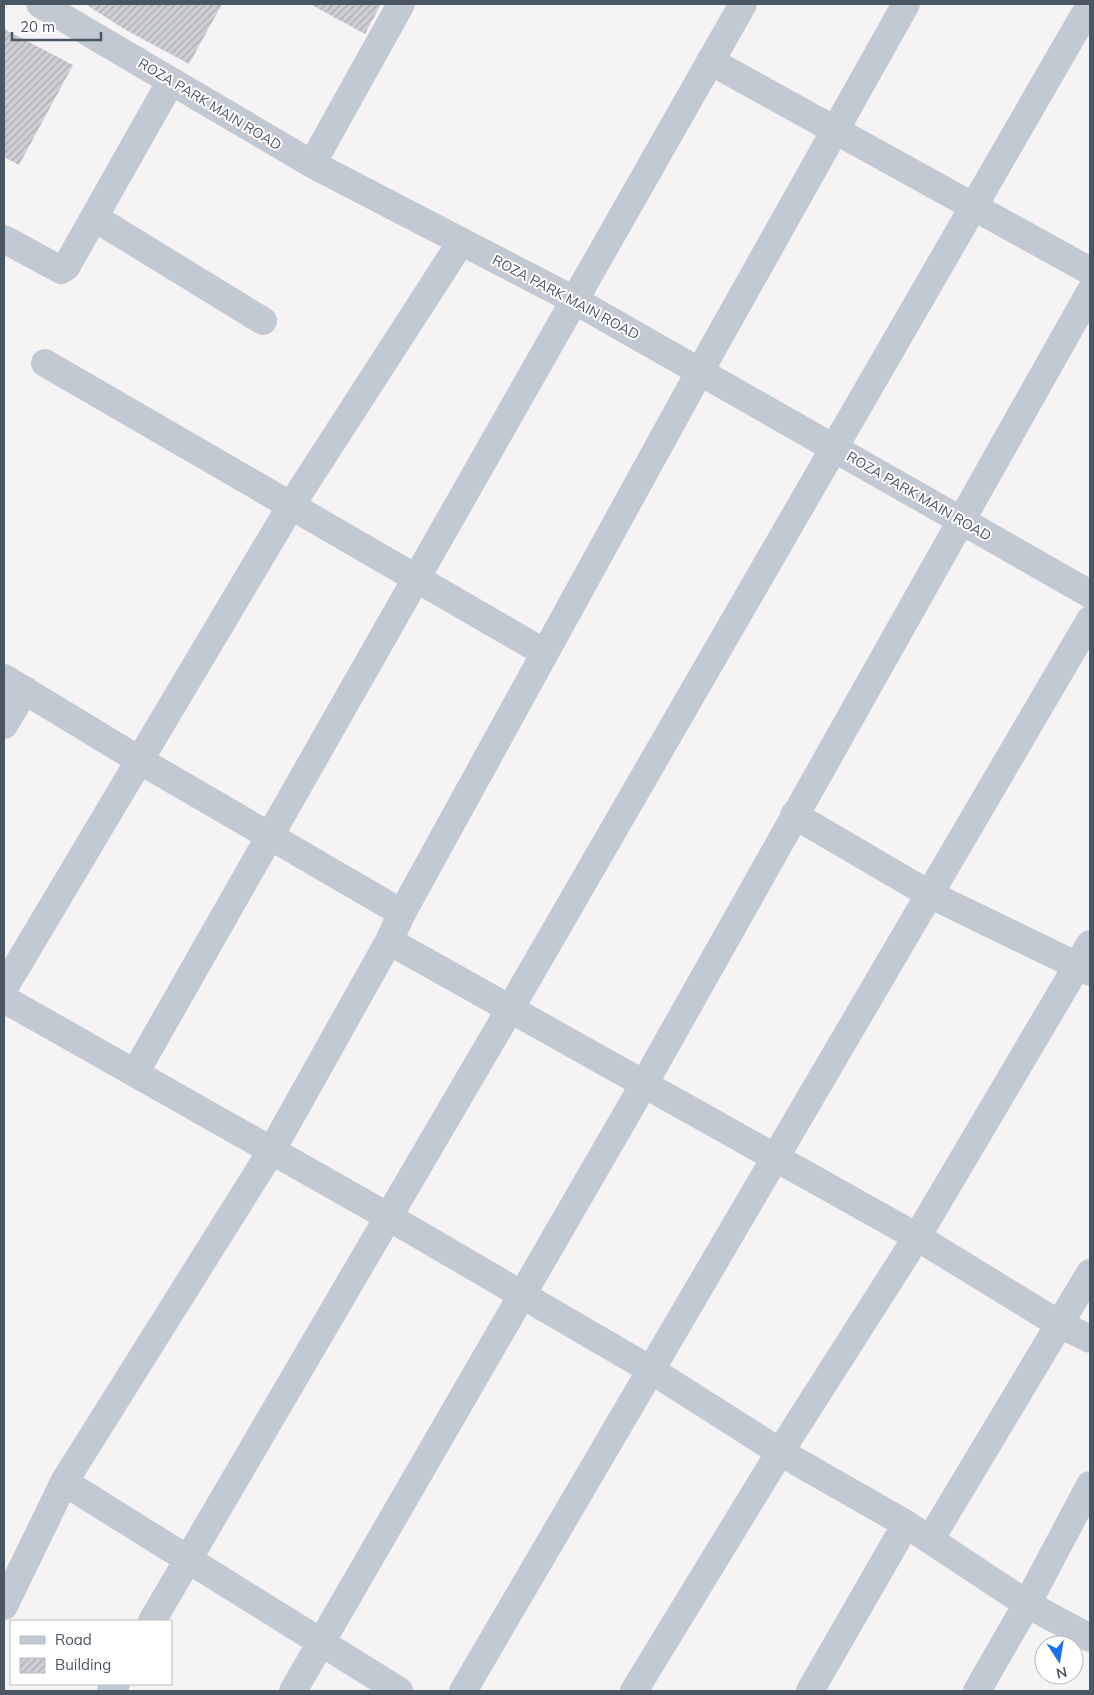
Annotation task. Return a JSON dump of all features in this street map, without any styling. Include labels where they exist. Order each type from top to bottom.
[{"type":"street","name":"ROZA PARK MAIN ROAD","points":[[40,4],[312,164],[574,300],[1090,594]]},
{"type":"street","points":[[312,164],[401,4]]},
{"type":"street","points":[[135,1073],[743,4]]},
{"type":"street","points":[[4,1606],[64,1482],[272,1150],[389,941],[402,913],[700,371],[906,4]]},
{"type":"street","points":[[153,1620],[510,1009],[1090,5]]},
{"type":"street","points":[[710,61],[1090,271]]},
{"type":"street","points":[[4,239],[61,270],[66,268],[171,81]]},
{"type":"street","points":[[95,218],[263,321]]},
{"type":"street","points":[[4,988],[292,504],[461,242]]},
{"type":"street","points":[[293,1691],[322,1644],[644,1084],[1090,292]]},
{"type":"street","points":[[44,362],[292,504],[545,653]]},
{"type":"street","points":[[463,1691],[1090,620]]},
{"type":"street","points":[[4,725],[15,684],[140,760],[402,913]]},
{"type":"street","points":[[634,1691],[780,1452],[917,1238],[1086,960],[929,894],[794,815]]},
{"type":"street","points":[[389,941],[917,1238],[1058,1324],[1090,1339]]},
{"type":"street","points":[[4,999],[522,1294],[651,1370],[780,1452],[906,1524],[1027,1604],[1090,1638]]},
{"type":"street","points":[[930,1540],[1090,1273]]},
{"type":"street","points":[[64,1482],[187,1561],[399,1691]]},
{"type":"street","points":[[977,1691],[1027,1604],[1090,1484]]},
{"type":"street","points":[[810,1691],[906,1524]]},
{"type":"building","points":[[85,4],[222,4],[189,64],[126,30]]},
{"type":"building","points":[[310,4],[381,4],[365,34]]},
{"type":"building","points":[[4,29],[73,65],[19,165],[4,157]]}]
